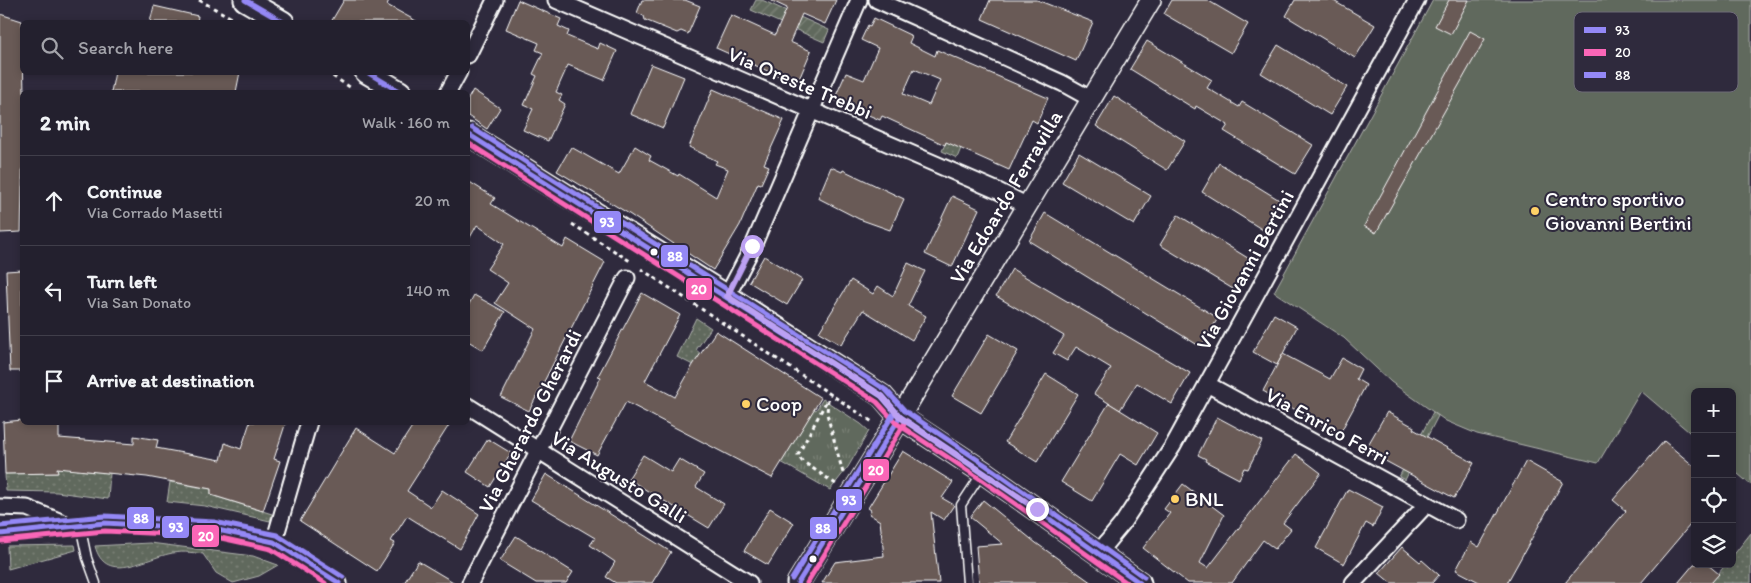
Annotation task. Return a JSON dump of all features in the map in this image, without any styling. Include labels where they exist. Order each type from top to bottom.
[{"type":"main road","points":[[245,0],[280,20]]},
{"type":"main road","points":[[371,75],[397,90]]},
{"type":"main road","points":[[470,135],[727,296],[882,396],[900,417],[984,472],[1140,583]]},
{"type":"main road","points":[[798,583],[900,417]]},
{"type":"street","points":[[470,50],[494,0]]},
{"type":"street","name":"Via Oreste Trebbi","points":[[556,0],[1028,206]]},
{"type":"street","points":[[727,296],[752,246],[859,0]]},
{"type":"street","points":[[876,0],[1062,83],[1091,99]]},
{"type":"street","name":"Via Edoardo Ferravilla","points":[[900,417],[1150,0]]},
{"type":"street","name":"Via Giovanni Bertini","points":[[1098,552],[1122,524],[1150,484],[1208,384],[1417,0]]},
{"type":"street","points":[[449,90],[457,75]]},
{"type":"street","name":"Via Gherardo Gherardi","points":[[470,583],[627,278]]},
{"type":"street","name":"Via Enrico Ferri","points":[[1208,384],[1456,520]]},
{"type":"street","name":"Via Augusto Galli","points":[[470,407],[538,452],[749,583]]},
{"type":"street","points":[[274,542],[308,425]]},
{"type":"street","points":[[1353,583],[1426,505]]},
{"type":"street","points":[[0,507],[27,508],[75,525]]},
{"type":"street","points":[[0,534],[75,525],[118,523],[194,527],[229,532],[274,542],[340,583]]},
{"type":"lane","points":[[967,583],[961,505],[964,497],[984,472]]},
{"type":"lane","points":[[75,525],[96,583]]},
{"type":"path","points":[[199,0],[235,20]]},
{"type":"path","points":[[331,75],[357,90]]},
{"type":"path","points":[[564,219],[878,427]]},
{"type":"path","points":[[837,485],[802,461],[798,455],[827,401],[827,414],[843,473]]},
{"type":"green space","points":[[756,0],[762,0],[829,30],[824,42],[751,10]]},
{"type":"green space","name":"Centro sportivo Giovanni Bertini","points":[[1433,0],[1751,0],[1751,485],[1736,472],[1736,388],[1691,388],[1691,434],[1641,391],[1598,463],[1477,434],[1446,421],[1391,382],[1344,338],[1274,292]]},
{"type":"green space","points":[[964,101],[978,107],[957,158],[942,151]]},
{"type":"green space","points":[[696,318],[711,328],[696,350],[701,354],[693,365],[677,357]]},
{"type":"green space","points":[[823,399],[869,431],[848,467],[830,490],[781,462],[814,409],[816,410]]},
{"type":"green space","points":[[1433,412],[1438,416],[1405,480],[1399,477]]},
{"type":"green space","points":[[57,468],[110,473],[108,499],[57,492],[6,491],[5,474],[57,473]]},
{"type":"green space","points":[[170,482],[211,489],[211,495],[272,514],[270,521],[205,506],[167,502]]},
{"type":"green space","points":[[1751,533],[1751,583],[1711,583],[1723,568],[1736,568],[1736,552]]},
{"type":"green space","points":[[150,543],[253,556],[278,565],[259,576],[233,583],[216,573],[203,554],[172,553],[135,564],[115,567],[107,564],[100,557],[95,546]]},
{"type":"green space","points":[[75,545],[76,550],[8,569],[7,546]]},
{"type":"building","points":[[344,0],[389,0],[387,5],[414,20],[332,20]]},
{"type":"building","points":[[518,0],[561,19],[558,26],[569,31],[567,36],[598,49],[600,43],[617,51],[604,80],[568,65],[556,92],[562,95],[559,100],[565,104],[548,141],[523,130],[533,109],[524,105],[537,76],[533,74],[543,53],[536,50],[539,43],[506,29]]},
{"type":"building","points":[[642,0],[685,0],[700,6],[688,34],[681,31],[677,33],[645,20],[644,16],[637,13]]},
{"type":"building","points":[[770,0],[836,0],[825,24],[802,14],[790,42],[811,51],[797,84],[716,48],[731,15],[775,35],[787,8]]},
{"type":"building","points":[[990,0],[1037,0],[1093,22],[1076,61],[982,19]]},
{"type":"building","points":[[1172,0],[1207,0],[1248,24],[1231,53],[1164,14]]},
{"type":"building","points":[[1295,0],[1332,0],[1375,25],[1355,58],[1286,16]]},
{"type":"building","points":[[1449,0],[1469,0],[1451,34],[1435,26]]},
{"type":"building","points":[[154,6],[198,16],[197,20],[150,20]]},
{"type":"building","points":[[0,14],[20,20],[20,75],[24,75],[24,90],[20,90],[20,232],[0,233]]},
{"type":"building","points":[[874,18],[912,36],[909,43],[935,56],[937,50],[1048,98],[1037,123],[1032,120],[1009,170],[946,142],[945,145],[882,116],[880,120],[834,100],[846,73],[864,80],[878,48],[861,40],[868,25],[870,26]],"holes":[[[914,69],[940,80],[929,105],[903,94]]]},
{"type":"building","points":[[1470,31],[1485,39],[1376,233],[1364,226]]},
{"type":"building","points":[[1147,41],[1212,80],[1207,88],[1239,107],[1242,102],[1313,145],[1295,174],[1224,131],[1228,125],[1196,106],[1195,109],[1130,69]]},
{"type":"building","points":[[1278,45],[1347,87],[1330,115],[1261,73]]},
{"type":"building","points":[[651,64],[684,77],[663,128],[630,114]]},
{"type":"building","points":[[114,75],[239,75],[236,90],[111,90]]},
{"type":"building","points":[[713,89],[784,120],[764,164],[769,166],[761,184],[758,183],[740,225],[713,270],[626,212],[557,171],[571,147],[619,174],[635,146],[651,156],[649,160],[678,176],[679,174],[716,197],[728,169],[715,164],[717,161],[689,147]]},
{"type":"building","points":[[473,90],[500,108],[487,129],[470,117],[470,95]]},
{"type":"building","points":[[1114,96],[1185,141],[1167,170],[1096,126]]},
{"type":"building","points":[[1079,153],[1151,196],[1134,225],[1062,182]]},
{"type":"building","points":[[1219,163],[1281,201],[1263,230],[1202,192]]},
{"type":"building","points":[[831,167],[842,172],[843,170],[904,199],[890,230],[859,219],[818,198]]},
{"type":"building","points":[[470,182],[495,198],[491,204],[563,248],[567,239],[605,262],[529,411],[501,397],[535,329],[495,303],[508,283],[487,269],[504,244],[477,225],[470,237]]},
{"type":"building","points":[[952,196],[979,209],[952,267],[925,254]]},
{"type":"building","points":[[1045,213],[1218,318],[1201,347],[1029,241]]},
{"type":"building","points":[[1178,215],[1251,260],[1233,289],[1160,245]]},
{"type":"building","points":[[764,256],[802,280],[787,305],[749,282]]},
{"type":"building","points":[[908,263],[925,271],[908,306],[926,316],[912,340],[863,310],[841,345],[819,332],[851,280],[873,294],[878,286],[893,296]]},
{"type":"building","points":[[1012,269],[1190,373],[1172,404],[1137,383],[1120,410],[1094,394],[1111,368],[1076,347],[1067,361],[1053,353],[1064,336],[996,296]]},
{"type":"building","points":[[20,270],[20,371],[10,371],[6,271]]},
{"type":"building","name":"Coop","points":[[642,293],[680,315],[645,381],[675,397],[693,365],[716,331],[821,398],[772,478],[626,402],[597,455],[569,441],[601,377],[598,376]]},
{"type":"building","points":[[474,295],[505,312],[483,350],[470,342],[470,302]]},
{"type":"building","points":[[1274,314],[1297,327],[1277,365],[1253,352]]},
{"type":"building","points":[[989,334],[1018,351],[981,413],[952,396]]},
{"type":"building","points":[[1283,354],[1330,379],[1342,358],[1361,369],[1356,379],[1366,385],[1339,435],[1263,391]]},
{"type":"building","points":[[1046,374],[1078,394],[1037,462],[1005,442]]},
{"type":"building","points":[[1109,403],[1157,433],[1138,465],[1120,454],[1092,501],[1061,482]]},
{"type":"building","points":[[1387,412],[1414,427],[1413,429],[1474,463],[1454,498],[1365,450]]},
{"type":"building","points":[[1217,417],[1262,441],[1248,469],[1244,468],[1239,479],[1205,461],[1206,459],[1198,455]]},
{"type":"building","points":[[20,420],[20,425],[59,425],[59,438],[134,444],[134,436],[158,440],[156,448],[221,460],[225,443],[241,449],[249,425],[285,425],[274,459],[280,461],[263,511],[211,495],[211,489],[147,477],[57,468],[58,473],[5,474],[3,422]]},
{"type":"building","points":[[413,425],[449,425],[407,491],[431,507],[442,490],[479,514],[460,549],[407,516],[391,541],[395,543],[377,571],[300,521],[356,428],[395,453]]},
{"type":"building","points":[[488,439],[511,453],[490,487],[467,472]]},
{"type":"building","points":[[1664,441],[1691,464],[1691,524],[1641,583],[1565,583],[1626,511],[1613,500]]},
{"type":"building","points":[[903,451],[953,482],[942,498],[954,505],[944,520],[931,512],[939,583],[822,583],[835,562],[884,556],[880,521],[869,514],[871,510],[868,508]]},
{"type":"building","points":[[1296,454],[1321,473],[1283,523],[1291,529],[1275,549],[1263,540],[1232,583],[1188,583],[1143,548],[1170,513],[1164,509],[1183,484],[1224,515],[1200,563],[1208,568]]},
{"type":"building","points":[[643,455],[671,472],[679,459],[704,474],[696,487],[724,504],[709,528],[628,479]]},
{"type":"building","points":[[1526,461],[1563,482],[1507,583],[1481,583],[1456,570],[1471,542],[1479,547]]},
{"type":"building","points":[[546,474],[671,552],[652,583],[616,583],[606,577],[615,562],[590,545],[595,538],[531,500]]},
{"type":"building","points":[[1348,489],[1383,507],[1373,527],[1366,523],[1344,564],[1316,548]]},
{"type":"building","points":[[983,500],[1036,543],[1092,583],[979,583],[976,546],[1003,544],[970,517]]},
{"type":"building","points":[[770,508],[794,523],[768,565],[744,551]]},
{"type":"building","points":[[516,536],[573,572],[566,583],[536,583],[500,561]]},
{"type":"building","points":[[1402,547],[1420,562],[1422,560],[1439,575],[1432,583],[1391,583],[1379,573]]},
{"type":"building","points":[[418,561],[455,583],[404,583]]},
{"type":"building","points":[[1691,568],[1712,568],[1719,574],[1711,583],[1678,583]]},
{"type":"transit line","name":"93","points":[[245,0],[280,20]]},
{"type":"transit line","name":"93","points":[[372,75],[397,90]]},
{"type":"transit line","name":"88","points":[[472,128],[886,390],[905,411],[987,466],[1144,577]]},
{"type":"transit line","name":"93","points":[[470,135],[882,396],[900,417],[983,472],[1140,583]]},
{"type":"transit line","name":"20","points":[[470,144],[877,402],[896,423],[979,478],[1127,583]]},
{"type":"transit line","name":"88","points":[[792,579],[894,413]]},
{"type":"transit line","name":"93","points":[[798,583],[900,417]]},
{"type":"transit line","name":"20","points":[[807,583],[906,421]]},
{"type":"transit line","name":"88","points":[[0,526],[105,516],[214,522],[277,535],[343,577]]},
{"type":"transit line","name":"93","points":[[0,534],[105,523],[213,529],[274,542],[339,583]]},
{"type":"transit line","name":"20","points":[[1,541],[105,531],[212,536],[271,549],[325,583]]},
{"type":"place","name":"Centro sportivo Giovanni Bertini","points":[[1535,211]]},
{"type":"place","name":"Coop","points":[[746,404]]},
{"type":"place","name":"BNL","points":[[1175,499]]},
{"type":"route","points":[[752,246],[727,296],[882,396],[900,417],[920,432],[984,472],[1037,509]]}]
